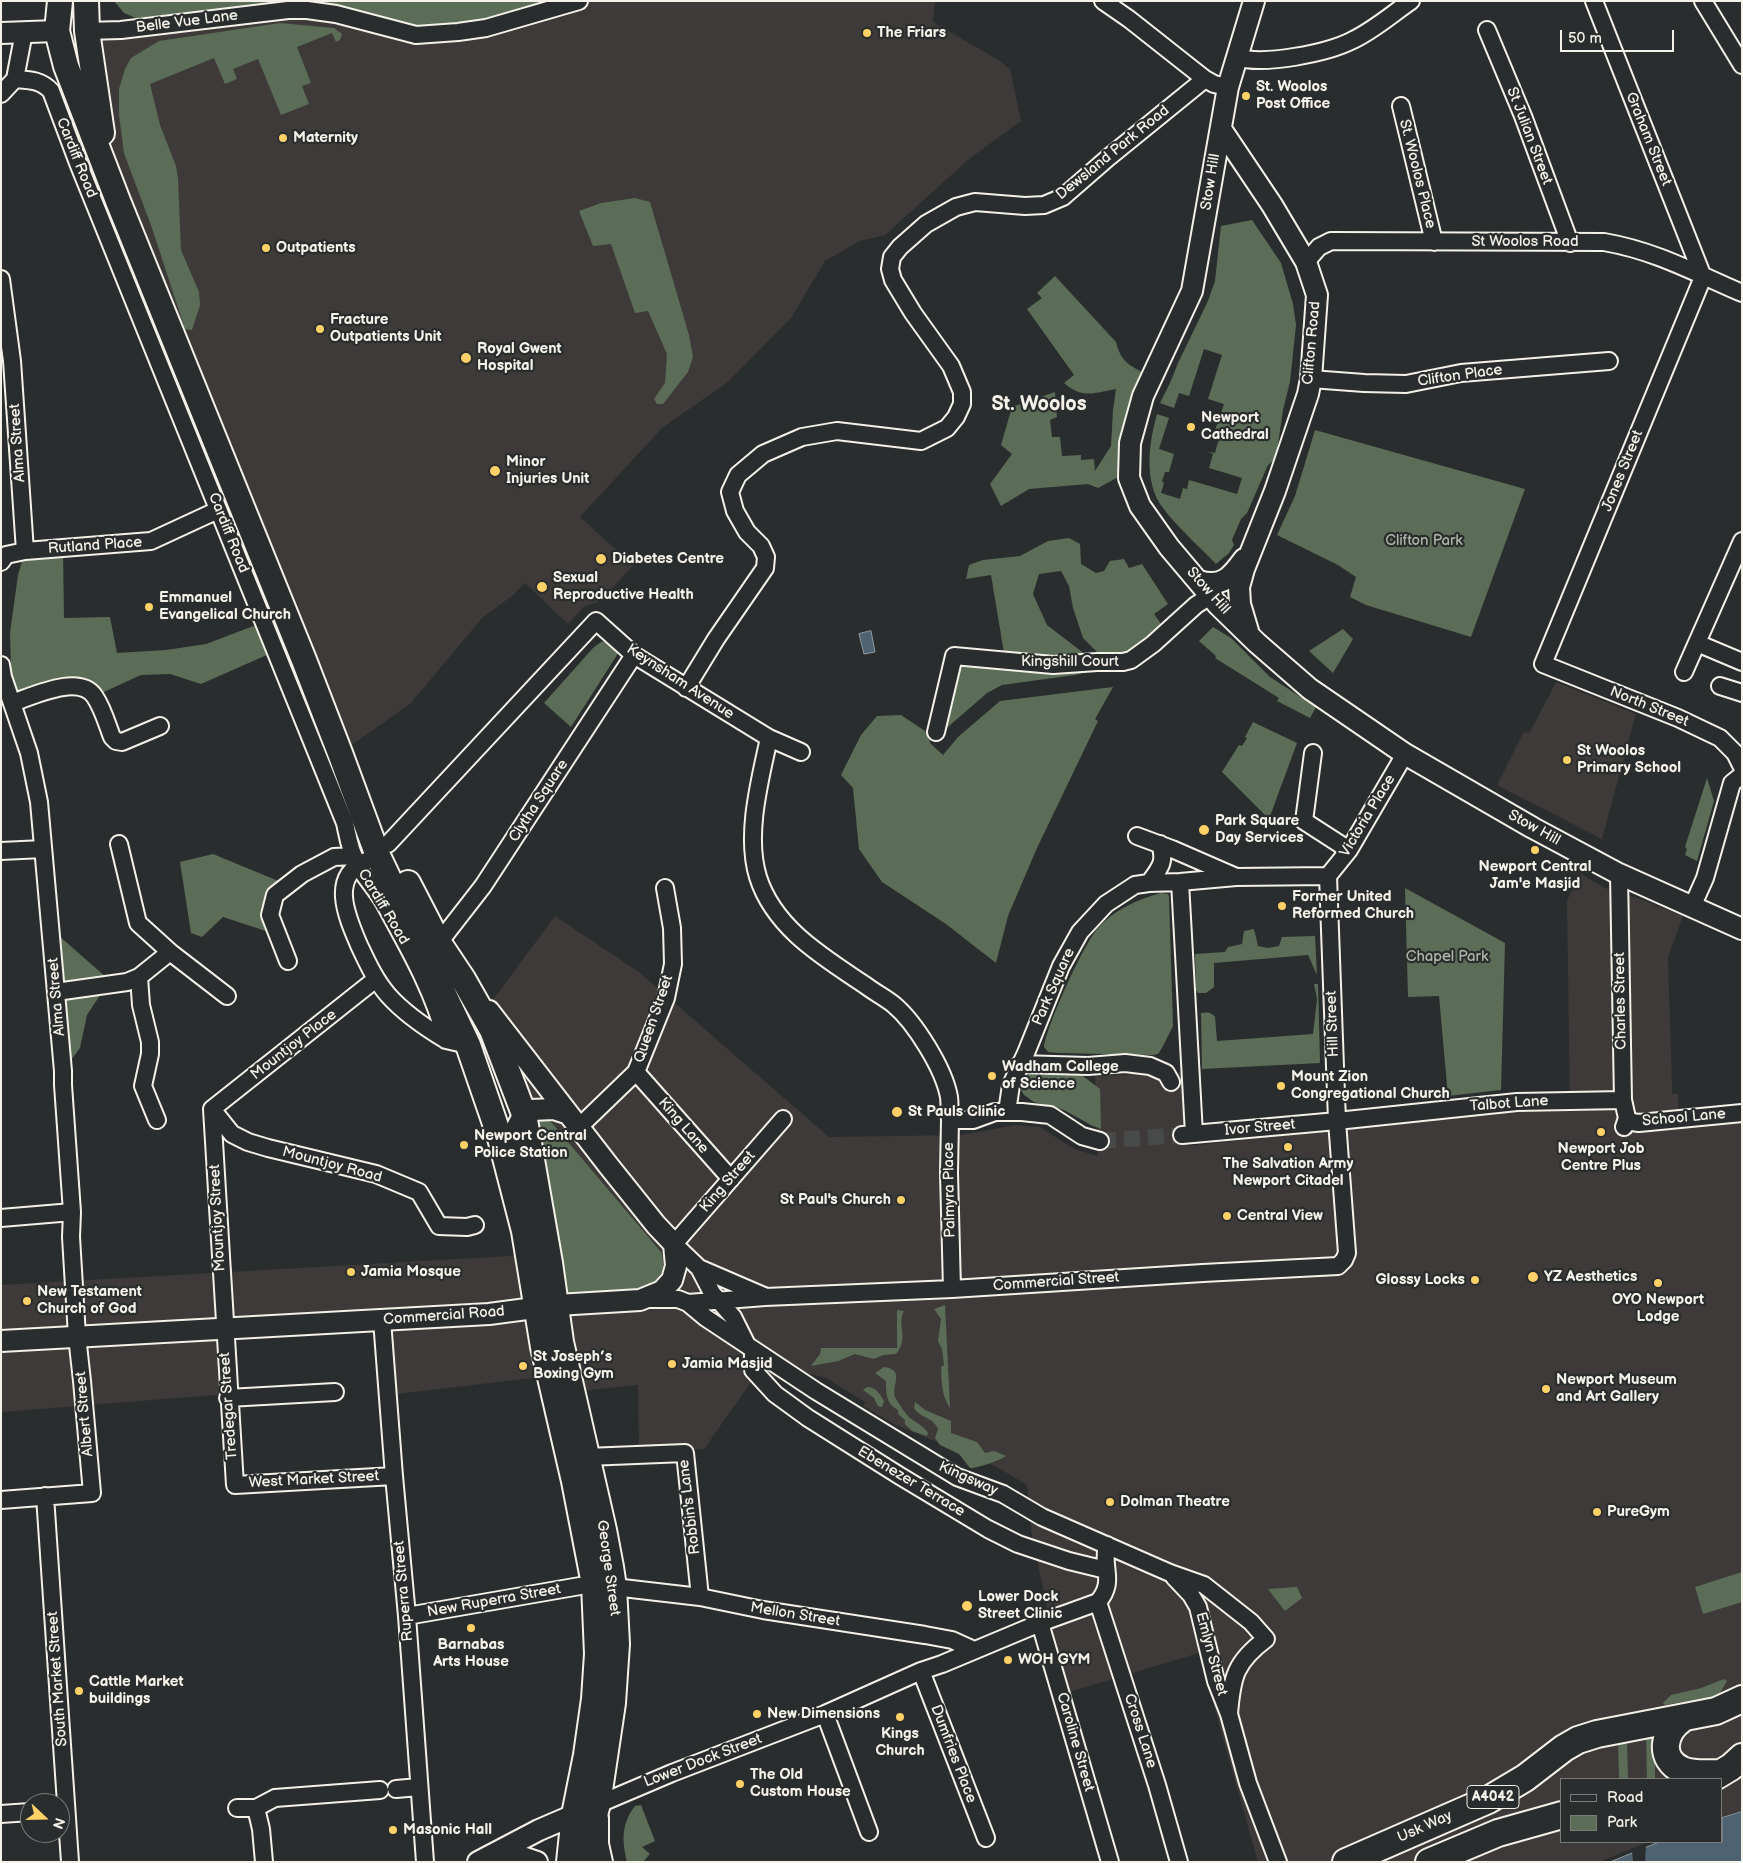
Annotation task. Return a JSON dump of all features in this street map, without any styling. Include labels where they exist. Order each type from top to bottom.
[{"type":"main road","name":"Cardiff Road","points":[[60,1],[57,31],[66,66],[118,201],[340,752],[369,855],[432,950],[463,979],[492,1030],[524,1114],[547,1306]]},
{"type":"main road","name":"Cardiff Road","points":[[86,1],[87,31],[104,143],[118,201]]},
{"type":"main road","points":[[57,31],[87,31]]},
{"type":"main road","name":"Cardiff Road","points":[[432,950],[457,1043],[500,1138],[524,1231],[547,1306]]},
{"type":"main road","name":"George Street","points":[[547,1306],[561,1342],[604,1530],[614,1587],[616,1644],[613,1703],[598,1804],[582,1862]]},
{"type":"main road","name":"George Street","points":[[547,1306],[543,1347],[574,1481],[594,1584],[597,1654],[594,1698],[586,1755],[574,1815],[569,1862]]},
{"type":"main road","name":"A4042","points":[[1682,1719],[1716,1711],[1742,1699]]},
{"type":"main road","points":[[1682,1719],[1674,1724],[1667,1736],[1666,1744],[1669,1757],[1678,1768],[1716,1776],[1742,1757]]},
{"type":"main road","name":"Usk Way","points":[[1346,1862],[1488,1800],[1525,1778],[1553,1755],[1578,1740],[1597,1734],[1682,1719]]},
{"type":"main road","name":"A4042","points":[[1429,1862],[1498,1833],[1560,1816]]},
{"type":"street","name":"Belle Vue Lane","points":[[87,31],[121,30],[288,10],[307,10],[336,14],[416,35],[486,28],[579,1]]},
{"type":"street","points":[[1103,1],[1205,79],[1214,84],[1228,87]]},
{"type":"street","name":"Stow Hill","points":[[1254,1],[1228,87],[1192,292],[1143,396],[1130,443],[1129,478],[1140,506],[1169,547],[1205,588],[1257,643],[1310,689],[1405,754],[1533,828],[1619,874],[1742,929]]},
{"type":"street","points":[[1237,57],[1256,60],[1318,52],[1352,40],[1411,1]]},
{"type":"street","name":"Graham Street","points":[[1594,1],[1703,277]]},
{"type":"street","points":[[1702,1],[1742,65]]},
{"type":"street","name":"St Julian Street","points":[[1487,30],[1523,116],[1570,243]]},
{"type":"street","points":[[1,33],[57,31]]},
{"type":"street","points":[[1,94],[15,79],[24,32]]},
{"type":"street","name":"Cardiff Road","points":[[15,79],[39,82],[51,91],[68,139],[345,823],[349,845],[369,855],[374,886],[414,961],[441,1019],[457,1043]]},
{"type":"street","name":"Dewsland Park Road","points":[[686,688],[716,639],[765,568],[766,557],[761,546],[747,532],[735,511],[730,492],[738,475],[762,454],[802,437],[837,431],[921,441],[947,428],[956,417],[962,404],[962,392],[951,366],[913,313],[893,280],[890,269],[892,257],[900,247],[926,224],[956,206],[975,202],[1025,206],[1044,205],[1063,197],[1122,146],[1205,79]]},
{"type":"street","name":"St. Woolos Place","points":[[1401,106],[1434,242]]},
{"type":"street","name":"Clifton Road","points":[[1221,129],[1283,222],[1306,262],[1317,295],[1311,379],[1308,394],[1275,492],[1244,569],[1240,587],[1240,604],[1248,633]]},
{"type":"street","points":[[1213,171],[1222,161],[1228,158],[1246,165]]},
{"type":"street","name":"St Woolos Road","points":[[1306,262],[1319,247],[1331,240],[1604,242],[1630,247],[1668,260],[1742,293]]},
{"type":"street","name":"Jones Street","points":[[1543,664],[1703,277]]},
{"type":"street","name":"Alma Street","points":[[1,279],[25,551]]},
{"type":"street","name":"Clifton Place","points":[[1311,379],[1406,384],[1461,373],[1609,361]]},
{"type":"street","name":"Rutland Place","points":[[25,551],[151,541],[218,510]]},
{"type":"street","points":[[1684,672],[1742,541]]},
{"type":"street","name":"Clifton Road","points":[[1205,588],[1226,580],[1254,545]]},
{"type":"street","points":[[1,562],[6,555],[25,551]]},
{"type":"street","name":"Kingshill Court","points":[[936,732],[954,656],[1053,665],[1124,662],[1131,660],[1154,644],[1196,605],[1205,588]]},
{"type":"street","name":"Keynsham Avenue","points":[[369,855],[596,621],[634,655],[769,738],[801,752]]},
{"type":"street","points":[[1697,642],[1742,662]]},
{"type":"street","name":"Clytha Square","points":[[432,950],[483,886],[508,850],[634,655]]},
{"type":"street","name":"North Street","points":[[1543,664],[1678,718],[1720,738],[1735,753],[1742,766]]},
{"type":"street","name":"Alma Street","points":[[1,665],[3,677],[29,753],[40,802],[72,1212],[71,1237],[77,1336]]},
{"type":"street","points":[[12,703],[70,685],[81,686],[95,696],[112,737],[116,741],[122,742],[160,726]]},
{"type":"street","points":[[1720,686],[1742,693]]},
{"type":"street","points":[[769,738],[758,786],[754,826],[754,853],[758,877],[768,900],[785,924],[812,950],[892,1003],[906,1016],[936,1061],[949,1096],[950,1120]]},
{"type":"street","points":[[1314,753],[1304,821],[1349,850]]},
{"type":"street","name":"Victoria Place","points":[[1328,876],[1349,850],[1405,754]]},
{"type":"street","points":[[1692,907],[1705,878],[1732,784],[1742,775]]},
{"type":"street","points":[[1137,836],[1236,877]]},
{"type":"street","points":[[119,844],[138,923],[170,952],[227,996]]},
{"type":"street","points":[[1142,884],[1162,863],[1163,855],[1160,844]]},
{"type":"street","points":[[1,852],[43,849]]},
{"type":"street","points":[[288,961],[270,916],[275,895],[302,874],[334,857],[369,855]]},
{"type":"street","points":[[369,855],[347,877],[344,892],[344,908],[362,950],[376,979],[389,996],[430,1030],[457,1043]]},
{"type":"street","name":"Charles Street","points":[[1619,874],[1622,1100],[1626,1122]]},
{"type":"street","points":[[1142,884],[1236,877],[1328,876]]},
{"type":"street","name":"Hill Street","points":[[1328,876],[1337,1121],[1346,1253],[1344,1260]]},
{"type":"street","name":"Ivor Street","points":[[1180,882],[1188,1134],[1337,1121]]},
{"type":"street","name":"Park Square","points":[[1007,1112],[1011,1085],[1061,966],[1080,932],[1106,904],[1142,884]]},
{"type":"street","name":"Queen Street","points":[[573,1120],[636,1072],[666,998],[673,964],[672,928],[665,888]]},
{"type":"street","points":[[56,992],[115,985],[138,977],[170,952]]},
{"type":"street","points":[[138,977],[141,1005],[150,1042],[150,1054],[143,1086],[157,1120]]},
{"type":"street","name":"Mountjoy Place","points":[[212,1109],[376,979]]},
{"type":"street","name":"Cardiff Road","points":[[463,979],[656,1225],[674,1244]]},
{"type":"street","points":[[1020,1064],[1088,1066],[1125,1064],[1150,1066],[1167,1079]]},
{"type":"street","name":"King Lane","points":[[636,1072],[731,1179]]},
{"type":"street","name":"Talbot Lane","points":[[1337,1121],[1517,1102],[1622,1100]]},
{"type":"street","name":"Mountjoy Road","points":[[212,1109],[232,1134],[248,1142],[376,1174],[419,1192],[439,1226],[475,1225]]},
{"type":"street","name":"Mountjoy Street","points":[[212,1109],[224,1328]]},
{"type":"street","points":[[524,1114],[531,1110],[554,1109],[573,1120]]},
{"type":"street","name":"Palmyra Place","points":[[952,1289],[949,1173],[950,1120],[973,1120],[995,1112],[1007,1112]]},
{"type":"street","points":[[1007,1112],[1050,1115],[1082,1136],[1100,1141]]},
{"type":"street","name":"School Lane","points":[[1626,1122],[1742,1113]]},
{"type":"street","name":"Cardiff Road","points":[[524,1114],[516,1129],[524,1231]]},
{"type":"street","name":"King Street","points":[[674,1244],[782,1119]]},
{"type":"street","points":[[1,1218],[72,1212]]},
{"type":"street","points":[[674,1244],[699,1268],[712,1293],[733,1317],[749,1347]]},
{"type":"street","points":[[640,1300],[662,1291],[672,1280],[676,1266],[674,1244]]},
{"type":"street","name":"Commercial Street","points":[[688,1303],[765,1296],[952,1289],[1338,1266],[1344,1260]]},
{"type":"street","name":"Commercial Street","points":[[699,1268],[765,1296]]},
{"type":"street","name":"Commercial Road","points":[[1,1341],[489,1314],[547,1306],[640,1300],[678,1299],[688,1303]]},
{"type":"street","points":[[688,1303],[706,1318],[749,1347]]},
{"type":"street","name":"Ruperra Street","points":[[382,1320],[407,1616],[425,1862]]},
{"type":"street","name":"Tredegar Street","points":[[224,1328],[235,1485]]},
{"type":"street","name":"Albert Street","points":[[45,1496],[92,1493],[77,1336]]},
{"type":"street","name":"Kingsway","points":[[749,1347],[858,1418],[957,1477],[1003,1494],[1042,1518],[1170,1573],[1204,1585]]},
{"type":"street","name":"Ebenezer Terrace","points":[[749,1347],[753,1370],[775,1394],[808,1418],[900,1476],[988,1529],[1018,1544],[1106,1570]]},
{"type":"street","points":[[228,1398],[335,1392]]},
{"type":"street","name":"Robbin's Lane","points":[[588,1457],[685,1453],[700,1598]]},
{"type":"street","name":"West Market Street","points":[[235,1485],[394,1476]]},
{"type":"street","points":[[1,1500],[45,1496]]},
{"type":"street","name":"South Market Street","points":[[45,1496],[63,1793]]},
{"type":"street","points":[[1098,1602],[1105,1594],[1108,1586],[1104,1556],[1106,1545]]},
{"type":"street","name":"Emlyn Street","points":[[1170,1573],[1191,1595],[1198,1607],[1216,1680],[1229,1714],[1248,1783],[1278,1862]]},
{"type":"street","name":"Emlyn Street","points":[[1204,1585],[1251,1622],[1266,1639],[1246,1656],[1235,1673],[1229,1714]]},
{"type":"street","name":"New Ruperra Street","points":[[407,1616],[580,1586]]},
{"type":"street","name":"Mellon Street","points":[[614,1587],[700,1598],[952,1640],[974,1650]]},
{"type":"street","name":"Lower Dock Street","points":[[478,1862],[574,1815],[672,1772],[825,1714],[921,1671],[1040,1623],[1098,1602]]},
{"type":"street","name":"Cross Lane","points":[[1098,1602],[1157,1785],[1179,1862]]},
{"type":"street","name":"Caroline Street","points":[[1040,1623],[1110,1862]]},
{"type":"street","name":"Dumfries Place","points":[[921,1671],[986,1838]]},
{"type":"street","points":[[825,1714],[870,1832]]},
{"type":"street","points":[[586,1755],[598,1804],[598,1844],[602,1862]]},
{"type":"street","points":[[237,1808],[256,1808],[275,1798],[419,1787]]},
{"type":"street","points":[[256,1808],[262,1829],[264,1862]]},
{"type":"street","points":[[1,1814],[20,1813]]},
{"type":"street","name":"South Market Street","points":[[68,1843],[70,1862]]},
{"type":"street","points":[[501,1850],[537,1862]]},
{"type":"shaded area","name":"Royal Gwent Hospital","points":[[576,1],[935,1],[933,22],[1000,61],[1010,69],[1021,121],[969,159],[885,235],[860,241],[825,261],[791,318],[728,382],[662,428],[580,517],[633,565],[601,601],[585,606],[568,624],[525,583],[512,596],[483,617],[410,704],[340,753],[118,201],[87,31],[288,10],[416,35]]},
{"type":"shaded area","name":"St Woolos Primary School","points":[[1556,682],[1636,714],[1602,839],[1497,785],[1523,733],[1530,732]]},
{"type":"shaded area","points":[[1581,874],[1605,888],[1643,900],[1683,916],[1668,957],[1672,1094],[1678,1094],[1679,1122],[1742,1115],[1742,1811],[1723,1817],[1723,1778],[1560,1778],[1560,1843],[1646,1843],[1599,1862],[1258,1862],[1199,1653],[1066,1693],[1032,1537],[1027,1485],[993,1465],[896,1425],[863,1406],[865,1402],[826,1378],[815,1375],[802,1373],[752,1381],[704,1449],[639,1455],[638,1385],[579,1391],[487,1008],[555,916],[639,972],[829,1137],[961,1135],[1016,1125],[1040,1127],[1074,1149],[1098,1156],[1095,1076],[1181,1072],[1188,1146],[1515,1111],[1570,1110],[1567,900]]},
{"type":"shaded area","points":[[528,1255],[549,1376],[388,1395],[382,1320],[224,1328],[228,1394],[1,1412],[1,1285]]},
{"type":"green space","points":[[114,1],[547,1],[489,22],[420,28],[293,3],[244,6],[136,18],[124,13]]},
{"type":"green space","points":[[280,23],[334,28],[342,34],[340,40],[336,42],[332,33],[297,47],[311,83],[302,86],[309,104],[281,115],[258,59],[233,69],[237,79],[225,84],[214,58],[150,84],[160,125],[176,166],[181,250],[199,292],[200,305],[192,330],[185,329],[152,228],[124,153],[119,115],[119,89],[125,69],[131,58],[159,41]]},
{"type":"green space","points":[[635,198],[650,202],[689,335],[693,357],[688,372],[663,404],[657,404],[654,399],[665,383],[667,354],[648,311],[635,313],[611,244],[593,246],[579,211],[601,203]]},
{"type":"green space","points":[[1252,220],[1281,263],[1293,304],[1296,325],[1290,382],[1283,410],[1276,458],[1268,465],[1247,513],[1241,519],[1232,540],[1234,545],[1229,553],[1216,564],[1175,523],[1157,498],[1150,474],[1150,450],[1157,414],[1169,418],[1159,449],[1174,454],[1169,472],[1165,472],[1162,481],[1164,483],[1161,493],[1180,499],[1183,488],[1187,489],[1189,480],[1237,494],[1242,478],[1209,468],[1213,454],[1208,452],[1215,453],[1219,438],[1213,436],[1224,404],[1208,399],[1222,355],[1204,349],[1189,396],[1179,393],[1174,408],[1160,403],[1208,301],[1215,281],[1221,226]]},
{"type":"green space","points":[[1055,276],[1116,342],[1123,358],[1133,367],[1144,373],[1122,475],[1098,488],[1088,484],[1029,489],[1001,506],[990,484],[1012,454],[1001,445],[1012,407],[1055,392],[1057,417],[1050,420],[1052,437],[1060,437],[1062,456],[1081,455],[1081,460],[1094,459],[1095,471],[1111,446],[1116,389],[1088,394],[1070,388],[1064,383],[1074,375],[1027,309],[1042,298],[1037,293]]},
{"type":"green space","name":"Clifton Park","points":[[1315,430],[1525,489],[1471,637],[1366,605],[1350,597],[1356,577],[1338,565],[1277,535],[1295,496]]},
{"type":"green space","points":[[1069,538],[1080,544],[1081,564],[1096,573],[1104,571],[1110,561],[1124,559],[1129,568],[1142,564],[1168,604],[1154,614],[1166,631],[1142,652],[1102,657],[1083,638],[1073,608],[1069,586],[1061,571],[1039,574],[1033,594],[1047,625],[1086,655],[1004,653],[991,575],[966,579],[969,565],[983,560],[1020,556],[1048,541]]},
{"type":"green space","points":[[63,549],[64,618],[110,617],[117,653],[166,650],[206,644],[264,622],[276,651],[201,684],[170,674],[141,675],[95,696],[89,690],[12,703],[10,633],[18,575],[25,551]]},
{"type":"green space","points":[[1213,627],[1231,638],[1270,677],[1316,707],[1310,718],[1277,701],[1279,698],[1215,658],[1216,656],[1199,641]]},
{"type":"green space","points":[[1343,629],[1353,639],[1333,673],[1309,651]]},
{"type":"green space","points":[[607,641],[617,649],[617,655],[571,727],[544,703],[593,648],[601,642]]},
{"type":"green space","points":[[966,663],[1090,671],[1075,675],[1002,685],[987,693],[941,733],[958,671]]},
{"type":"green space","points":[[1113,687],[1095,719],[1098,721],[1037,848],[1008,916],[996,963],[946,924],[882,882],[859,849],[853,788],[841,775],[861,735],[877,716],[901,715],[925,731],[931,744],[943,755],[958,737],[1000,701]]},
{"type":"green space","points":[[1253,722],[1297,743],[1269,819],[1222,772],[1239,745],[1242,746],[1247,738],[1245,737]]},
{"type":"green space","points":[[1707,778],[1714,801],[1697,861],[1685,855],[1687,849],[1685,847]]},
{"type":"green space","points":[[213,854],[288,885],[275,895],[278,935],[223,917],[202,937],[191,933],[180,862]]},
{"type":"green space","name":"Chapel Park","points":[[1405,888],[1505,943],[1501,1090],[1448,1096],[1439,996],[1408,997]]},
{"type":"green space","points":[[1161,893],[1168,894],[1169,897],[1173,1026],[1158,1054],[1048,1052],[1044,1047],[1058,1004],[1091,937],[1111,916],[1135,902]]},
{"type":"green space","points":[[50,928],[115,985],[106,986],[87,1015],[80,1048],[63,1071]]},
{"type":"green space","points":[[1254,929],[1258,946],[1268,948],[1279,946],[1282,937],[1315,936],[1317,975],[1308,955],[1214,963],[1214,987],[1206,993],[1198,993],[1196,990],[1195,954],[1225,952],[1228,947],[1242,944],[1244,931]]},
{"type":"green space","points":[[1314,984],[1318,984],[1320,1063],[1202,1069],[1201,1013],[1209,1013],[1215,1017],[1217,1041],[1313,1034],[1317,999]]},
{"type":"green space","points":[[1031,1070],[1071,1072],[1083,1076],[1100,1089],[1101,1129],[1064,1110],[1034,1102],[1024,1095],[1020,1088]]},
{"type":"green space","points":[[531,1116],[544,1118],[551,1122],[661,1252],[663,1259],[662,1271],[657,1280],[652,1284],[641,1291],[565,1295]]},
{"type":"green space","points":[[945,1305],[950,1408],[943,1393],[941,1367],[944,1365],[942,1349],[938,1341],[941,1319],[934,1309]]},
{"type":"green space","points":[[897,1310],[904,1311],[901,1322],[903,1337],[896,1354],[883,1355],[874,1359],[855,1354],[838,1361],[811,1366],[820,1354],[821,1348],[897,1348]]},
{"type":"green space","points":[[884,1367],[895,1372],[894,1394],[896,1399],[909,1417],[928,1433],[927,1436],[912,1431],[905,1424],[905,1420],[898,1414],[898,1410],[891,1405],[887,1394],[886,1381],[875,1373]]},
{"type":"green space","points":[[867,1387],[873,1388],[879,1393],[884,1401],[882,1407],[878,1406],[874,1398],[863,1390]]},
{"type":"green space","points":[[915,1402],[925,1410],[951,1421],[951,1433],[977,1442],[985,1453],[994,1451],[1006,1456],[988,1464],[970,1468],[959,1454],[940,1445],[935,1438],[938,1429],[936,1425],[914,1408]]},
{"type":"green space","points":[[1742,1572],[1742,1602],[1703,1614],[1695,1587]]},
{"type":"green space","points":[[1297,1587],[1302,1598],[1285,1611],[1268,1589]]},
{"type":"green space","points":[[1724,1679],[1727,1681],[1716,1696],[1665,1705],[1663,1703],[1671,1695],[1701,1688]]},
{"type":"green space","points":[[1655,1735],[1655,1778],[1647,1778],[1646,1736]]},
{"type":"green space","points":[[1618,1740],[1627,1740],[1628,1778],[1619,1778]]},
{"type":"green space","points":[[641,1805],[655,1841],[642,1847],[650,1854],[643,1862],[627,1862],[624,1847],[625,1826],[635,1806]]},
{"type":"water","points":[[871,631],[875,652],[864,654],[859,634]]},
{"type":"water","points":[[1742,1812],[1742,1862],[1610,1862],[1657,1843],[1723,1843],[1723,1818]]},
{"type":"pier","points":[[1646,1844],[1645,1862],[1633,1862],[1632,1850]]},
{"type":"tunnel","points":[[1100,1141],[1182,1135]]},
{"type":"place","name":"The Friars","points":[[867,33]]},
{"type":"place","name":"St. Woolos Post Office","points":[[1246,96]]},
{"type":"place","name":"Maternity","points":[[283,138]]},
{"type":"place","name":"Outpatients","points":[[266,248]]},
{"type":"place","name":"Fracture Outpatients Unit","points":[[320,329]]},
{"type":"place","name":"Royal Gwent Hospital","points":[[466,358]]},
{"type":"place","name":"Newport Cathedral","points":[[1191,427]]},
{"type":"place","name":"Minor Injuries Unit","points":[[495,471]]},
{"type":"place","name":"Diabetes Centre","points":[[601,559]]},
{"type":"place","name":"Sexual Reproductive Health","points":[[542,587]]},
{"type":"place","name":"Emmanuel Evangelical Church","points":[[149,607]]},
{"type":"place","name":"St Woolos Primary School","points":[[1567,760]]},
{"type":"place","name":"Park Square Day Services","points":[[1204,830]]},
{"type":"place","name":"Newport Central Jam'e Masjid","points":[[1535,850]]},
{"type":"place","name":"Former United Reformed Church","points":[[1282,906]]},
{"type":"place","name":"Wadham College of Science","points":[[992,1076]]},
{"type":"place","name":"Mount Zion Congregational Church","points":[[1281,1086]]},
{"type":"place","name":"St Pauls Clinic","points":[[897,1112]]},
{"type":"place","name":"Newport Job Centre Plus","points":[[1601,1132]]},
{"type":"place","name":"Newport Central Police Station","points":[[464,1145]]},
{"type":"place","name":"The Salvation Army Newport Citadel","points":[[1288,1147]]},
{"type":"place","name":"St Paul's Church","points":[[901,1200]]},
{"type":"place","name":"Central View","points":[[1227,1216]]},
{"type":"place","name":"Jamia Mosque","points":[[351,1272]]},
{"type":"place","name":"YZ Aesthetics","points":[[1533,1277]]},
{"type":"place","name":"Glossy Locks","points":[[1475,1280]]},
{"type":"place","name":"OYO Newport Lodge","points":[[1658,1283]]},
{"type":"place","name":"New Testament Church of God","points":[[27,1301]]},
{"type":"place","name":"Jamia Masjid","points":[[672,1364]]},
{"type":"place","name":"St Joseph’s Boxing Gym","points":[[523,1366]]},
{"type":"place","name":"Newport Museum and Art Gallery","points":[[1546,1389]]},
{"type":"place","name":"Dolman Theatre","points":[[1110,1502]]},
{"type":"place","name":"PureGym","points":[[1597,1512]]},
{"type":"place","name":"Lower Dock Street Clinic","points":[[967,1606]]},
{"type":"place","name":"Barnabas Arts House","points":[[471,1628]]},
{"type":"place","name":"WOH GYM","points":[[1008,1660]]},
{"type":"place","name":"Cattle Market buildings","points":[[79,1691]]},
{"type":"place","name":"New Dimensions","points":[[757,1714]]},
{"type":"place","name":"Kings Church","points":[[900,1717]]},
{"type":"place","name":"The Old Custom House","points":[[740,1784]]},
{"type":"place","name":"Masonic Hall","points":[[393,1830]]},
{"type":"district","name":"St. Woolos","points":[[1039,405]]}]
